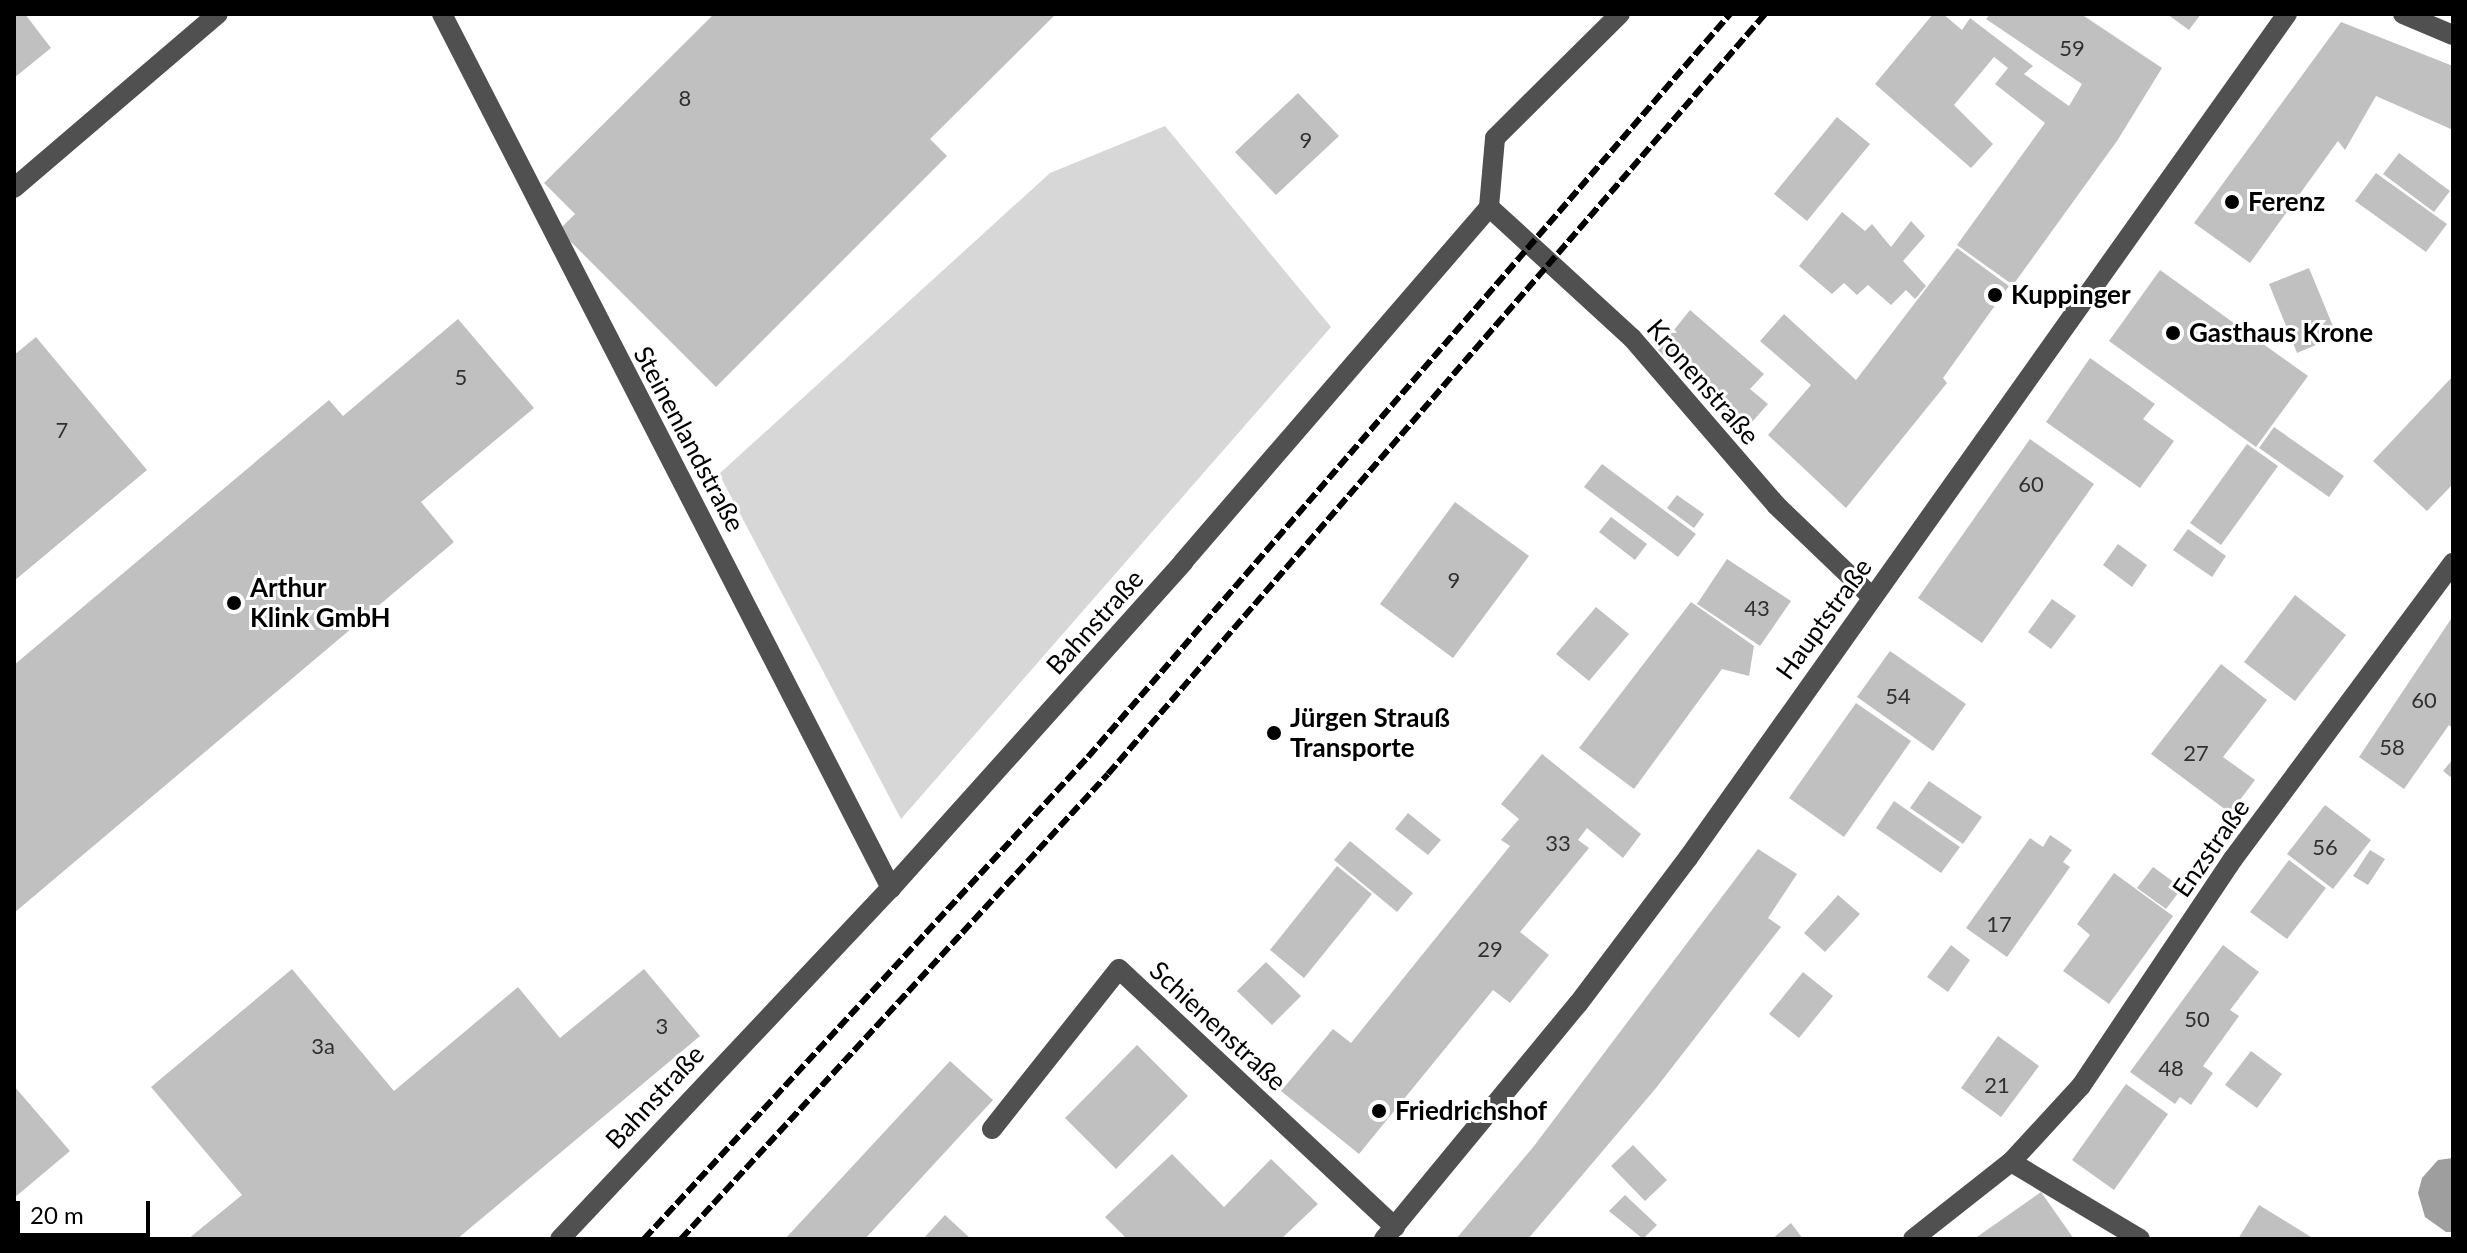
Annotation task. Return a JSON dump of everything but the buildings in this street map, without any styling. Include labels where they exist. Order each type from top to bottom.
[{"type":"street","points":[[14,188],[218,14]]},
{"type":"street","name":"Steinenlandstraße","points":[[442,14],[891,888]]},
{"type":"street","points":[[1489,207],[1495,138],[1620,14]]},
{"type":"street","name":"Hauptstraße","points":[[1390,1233],[1652,906],[2287,14]]},
{"type":"street","points":[[2403,14],[2453,35]]},
{"type":"street","name":"Bahnstraße","points":[[560,1239],[891,888],[1183,562],[1489,207]]},
{"type":"street","name":"Kronenstraße","points":[[1489,207],[1632,338],[1776,505],[1872,597]]},
{"type":"street","name":"Enzstraße","points":[[1913,1239],[2011,1162],[2081,1086],[2233,859],[2453,563]]},
{"type":"street","name":"Schienenstraße","points":[[992,1129],[1119,969],[1390,1233]]},
{"type":"street","points":[[2011,1162],[2140,1239]]},
{"type":"shaded area","points":[[1165,126],[1331,327],[901,819],[719,474],[1050,173]]},
{"type":"shaded area","points":[[2453,1158],[2453,1232],[2446,1232],[2425,1217],[2418,1193],[2422,1178],[2438,1160]]},
{"type":"railway","points":[[644,1239],[1088,757],[1730,14]]},
{"type":"railway","points":[[681,1239],[1108,774],[1765,14]]},
{"type":"place","name":"Ferenz","points":[[2232,202]]},
{"type":"place","name":"Kuppinger","points":[[1995,295]]},
{"type":"place","name":"Gasthaus Krone","points":[[2173,333]]},
{"type":"place","name":"Arthur Klink GmbH","points":[[234,603]]},
{"type":"place","name":"Jürgen Strauß Transporte","points":[[1274,733]]},
{"type":"place","name":"Friedrichshof","points":[[1379,1111]]}]
